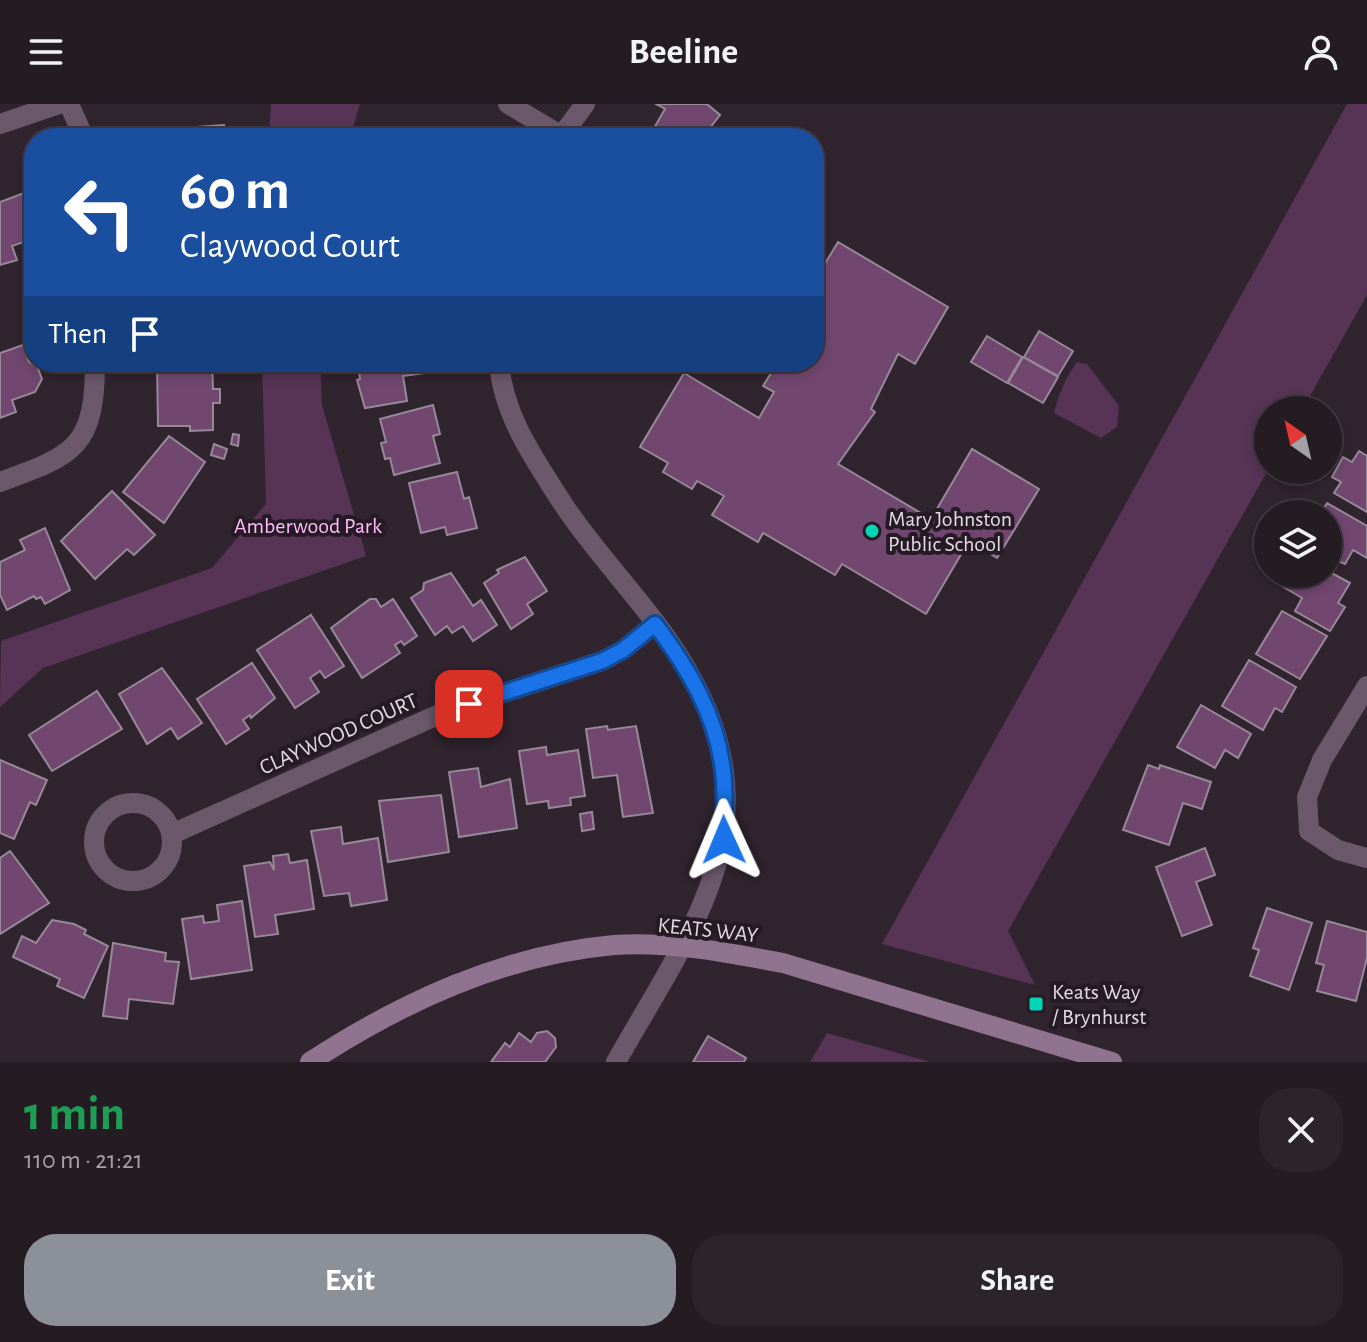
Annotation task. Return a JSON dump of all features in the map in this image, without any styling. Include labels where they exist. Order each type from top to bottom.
[{"type":"street","points":[[0,124],[59,104]]},
{"type":"street","points":[[69,104],[80,128]]},
{"type":"street","points":[[508,104],[547,128]]},
{"type":"street","points":[[568,128],[585,104]]},
{"type":"street","points":[[0,482],[70,452],[87,430],[95,405],[95,372]]},
{"type":"street","points":[[500,372],[521,439],[583,535],[655,624],[690,674],[712,722],[723,771],[724,840],[709,894],[682,948],[616,1062]]},
{"type":"street","name":"CLAYWOOD COURT","points":[[172,834],[442,713],[602,661],[623,650],[655,624]]},
{"type":"street","points":[[1367,686],[1322,760],[1307,797],[1309,831],[1338,850],[1367,858]]},
{"type":"street","name":"KEATS WAY","points":[[310,1062],[354,1033],[449,985],[529,958],[616,945],[728,952],[783,963],[1112,1062]]},
{"type":"green space","points":[[271,104],[360,104],[353,128],[270,128]]},
{"type":"green space","points":[[1347,104],[1367,104],[1367,295],[1310,396],[1254,396],[1254,484],[1260,484],[1008,931],[1035,985],[882,944]]},
{"type":"green space","points":[[1077,362],[1087,364],[1119,406],[1117,427],[1101,438],[1054,413],[1063,386]]},
{"type":"green space","name":"Amberwood Park","points":[[262,372],[320,372],[322,405],[366,556],[43,668],[0,707],[1,641],[212,568],[266,504]]},
{"type":"green space","points":[[827,1033],[930,1062],[810,1062]]},
{"type":"building","points":[[656,104],[707,104],[720,115],[710,128],[654,128],[665,109]]},
{"type":"building","points":[[224,125],[224,128],[197,128]]},
{"type":"building","points":[[24,193],[24,242],[12,246],[17,260],[0,265],[0,202]]},
{"type":"building","points":[[838,242],[948,307],[915,364],[898,354],[871,409],[875,412],[838,464],[931,519],[972,449],[1039,489],[997,558],[969,541],[926,614],[842,564],[835,575],[763,533],[758,542],[712,515],[724,496],[697,481],[692,489],[663,472],[668,463],[640,447],[684,373],[759,418],[774,392],[763,386],[772,372],[824,372],[824,265]]},
{"type":"building","points":[[1039,331],[1073,351],[1058,376],[1024,357]]},
{"type":"building","points":[[987,336],[1022,357],[1007,383],[971,362]]},
{"type":"building","points":[[23,345],[24,372],[39,372],[42,379],[35,392],[12,400],[16,412],[0,418],[0,353]]},
{"type":"building","points":[[1023,357],[1058,377],[1043,403],[1008,383]]},
{"type":"building","points":[[157,372],[212,372],[213,389],[220,389],[220,403],[213,403],[213,430],[190,431],[190,426],[158,426]]},
{"type":"building","points":[[359,372],[425,373],[403,376],[407,401],[365,408],[357,380],[360,379]]},
{"type":"building","points":[[433,405],[440,434],[433,436],[440,463],[394,475],[390,458],[385,459],[381,443],[386,442],[380,419]]},
{"type":"building","points":[[233,434],[239,435],[238,446],[231,444]]},
{"type":"building","points":[[169,436],[205,462],[164,523],[123,492]]},
{"type":"building","points":[[214,444],[227,449],[224,459],[211,455]]},
{"type":"building","points":[[1359,451],[1367,456],[1367,512],[1334,493],[1342,484],[1343,457],[1352,462]]},
{"type":"building","points":[[457,472],[464,499],[469,497],[477,528],[447,535],[445,527],[421,533],[409,483]]},
{"type":"building","points":[[112,491],[155,535],[134,555],[127,549],[95,579],[61,541]]},
{"type":"building","points":[[1342,512],[1367,526],[1367,558],[1353,550],[1345,564],[1342,563]]},
{"type":"building","points":[[45,528],[70,590],[45,604],[41,597],[36,599],[34,596],[7,610],[0,595],[0,562],[25,550],[20,540]]},
{"type":"building","points":[[525,557],[547,591],[527,604],[533,614],[511,629],[484,583],[499,573],[497,570]]},
{"type":"building","points":[[451,573],[473,606],[481,600],[497,625],[473,641],[463,626],[452,633],[447,626],[435,635],[411,598],[423,590],[424,583]]},
{"type":"building","points":[[1342,579],[1350,583],[1338,603],[1345,607],[1330,631],[1295,611],[1302,598],[1285,588],[1342,588]]},
{"type":"building","points":[[370,599],[376,599],[381,607],[393,599],[417,636],[404,645],[401,641],[395,645],[400,653],[362,678],[331,628]]},
{"type":"building","points":[[1282,611],[1327,636],[1300,679],[1256,654]]},
{"type":"building","points":[[311,615],[344,666],[325,678],[320,671],[310,678],[319,692],[295,708],[257,650]]},
{"type":"building","points":[[1249,660],[1296,687],[1282,712],[1275,708],[1263,730],[1222,706]]},
{"type":"building","points":[[252,663],[275,698],[251,718],[250,715],[243,720],[249,729],[226,744],[197,699]]},
{"type":"building","points":[[162,668],[202,723],[178,739],[171,728],[147,744],[119,694]]},
{"type":"building","points":[[97,691],[122,729],[52,771],[29,735]]},
{"type":"building","points":[[1201,705],[1251,734],[1238,758],[1225,750],[1215,768],[1177,747]]},
{"type":"building","points":[[607,726],[608,730],[636,726],[653,813],[623,817],[617,775],[593,778],[586,729]]},
{"type":"building","points":[[546,747],[547,755],[578,750],[585,796],[570,798],[571,805],[549,808],[548,801],[527,804],[519,751]]},
{"type":"building","points":[[0,760],[47,780],[36,805],[30,802],[14,839],[0,833]]},
{"type":"building","points":[[1148,765],[1159,769],[1160,765],[1211,782],[1202,809],[1183,803],[1169,845],[1123,830]]},
{"type":"building","points":[[478,768],[481,787],[510,779],[517,828],[459,837],[449,772]]},
{"type":"building","points":[[441,795],[449,852],[388,862],[379,801]]},
{"type":"building","points":[[592,812],[594,829],[582,831],[580,814]]},
{"type":"building","points":[[341,827],[343,844],[378,838],[387,900],[351,906],[349,893],[324,896],[311,831]]},
{"type":"building","points":[[1205,848],[1215,875],[1196,882],[1212,925],[1182,936],[1156,867]]},
{"type":"building","points":[[10,851],[49,903],[0,934],[0,858]]},
{"type":"building","points":[[288,854],[290,863],[307,860],[314,909],[275,915],[278,934],[255,937],[244,866],[270,862],[274,870],[273,856]]},
{"type":"building","points":[[242,901],[252,970],[191,979],[182,919],[203,916],[204,923],[219,921],[217,905]]},
{"type":"building","points":[[1267,908],[1312,923],[1289,990],[1250,976],[1259,950],[1253,948]]},
{"type":"building","points":[[52,920],[74,924],[86,930],[84,934],[108,946],[84,998],[57,986],[60,979],[13,957],[22,936],[36,943]]},
{"type":"building","points":[[1327,921],[1367,932],[1367,958],[1356,1001],[1317,991],[1324,965],[1316,963]]},
{"type":"building","points":[[113,943],[166,953],[165,961],[179,962],[173,1004],[129,999],[127,1019],[103,1016]]},
{"type":"building","points":[[547,1031],[555,1038],[556,1047],[545,1062],[491,1062],[505,1043],[510,1047],[519,1033],[531,1042],[537,1033]]},
{"type":"building","points":[[708,1036],[746,1058],[744,1062],[693,1062]]},
{"type":"place","name":"Mary Johnston Public School","points":[[872,531]]},
{"type":"place","name":"Keats Way / Brynhurst","points":[[1036,1004]]},
{"type":"route","points":[[469,704],[602,661],[623,650],[655,624],[690,674],[712,722],[723,771],[724,840]]}]
